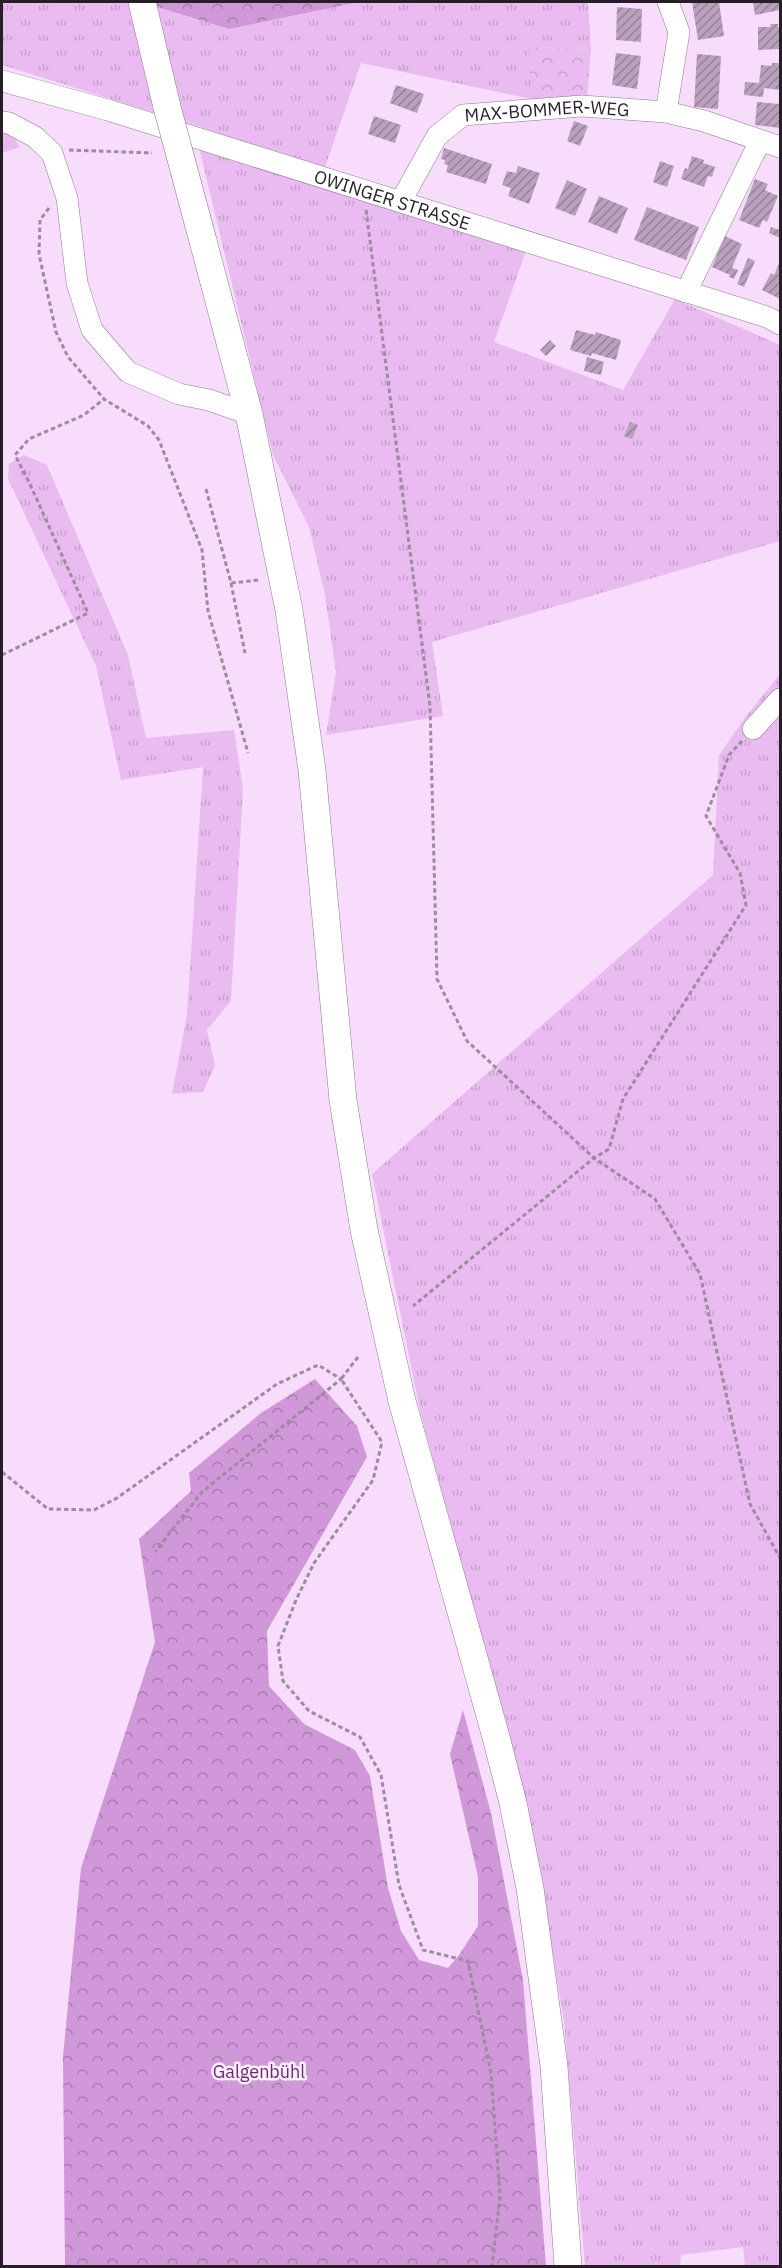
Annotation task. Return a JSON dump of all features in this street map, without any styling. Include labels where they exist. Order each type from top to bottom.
[{"type":"main road","points":[[142,2],[167,108],[249,414],[289,610],[307,736],[343,1100],[364,1230],[402,1401],[496,1737],[513,1803],[530,1888],[554,2066],[568,2266]]},
{"type":"street","points":[[666,112],[679,32],[668,2]]},
{"type":"street","name":"OWINGER STRASSE","points":[[2,81],[108,110],[401,201],[767,317],[780,324]]},
{"type":"street","name":"MAX-BOMMER-WEG","points":[[401,201],[437,136],[463,115],[582,106],[666,112],[704,121],[770,144],[686,292]]},
{"type":"street","points":[[2,122],[9,123],[35,136],[52,153],[67,198],[77,283],[92,330],[128,372],[179,394],[209,400],[249,414]]},
{"type":"street","points":[[753,729],[780,699]]},
{"type":"path","points":[[52,153],[68,150],[152,153]]},
{"type":"path","points":[[364,190],[430,706],[437,979],[467,1041],[594,1158],[654,1199],[700,1274],[750,1504],[780,1558]]},
{"type":"path","points":[[2,655],[88,613],[15,455],[29,439],[84,415],[104,399]]},
{"type":"path","points":[[159,440],[202,550],[208,611],[248,753]]},
{"type":"path","points":[[206,489],[231,583],[245,653]]},
{"type":"path","points":[[231,583],[260,580]]},
{"type":"path","points":[[413,1306],[594,1158],[609,1149],[623,1099],[746,905],[741,873],[706,816],[729,755],[753,729]]},
{"type":"path","points":[[155,1552],[202,1492],[341,1379],[358,1357]]},
{"type":"path","points":[[2,1472],[48,1509],[94,1510],[117,1498],[277,1384],[318,1365],[341,1379],[382,1442],[373,1480],[314,1563],[278,1646],[283,1681],[309,1710],[360,1737],[381,1775],[399,1885],[423,1950],[468,1961],[491,2073],[500,2198],[492,2266]]},
{"type":"green space","points":[[2,2],[141,2],[229,29],[359,2],[588,2],[591,50],[529,47],[550,103],[361,63],[324,170],[198,126],[2,65]]},
{"type":"green space","points":[[141,2],[359,2],[229,29]]},
{"type":"green space","points":[[529,47],[591,50],[587,99],[553,103],[538,97],[531,82]]},
{"type":"green space","points":[[2,131],[11,133],[20,147],[2,153]]},
{"type":"green space","points":[[198,143],[527,248],[494,342],[623,390],[675,299],[780,345],[780,541],[432,642],[443,716],[326,735],[336,672],[325,595],[309,527],[273,455]]},
{"type":"green space","points":[[24,455],[47,465],[128,655],[146,738],[234,730],[243,789],[231,1001],[207,1030],[215,1066],[203,1092],[172,1094],[187,1015],[203,767],[121,780],[96,666],[8,479],[9,464]]},
{"type":"green space","points":[[780,674],[780,2266],[745,2266],[743,2247],[681,2255],[680,2266],[585,2266],[564,2021],[527,1802],[421,1415],[372,1174],[713,875],[719,755]]},
{"type":"green space","name":"Galgenbühl","points":[[315,1379],[357,1426],[367,1457],[267,1631],[269,1686],[304,1724],[355,1750],[370,1776],[388,1888],[401,1931],[419,1960],[448,1968],[478,1926],[478,1877],[450,1754],[463,1710],[491,1813],[523,1980],[546,2266],[65,2266],[63,2057],[81,1868],[155,1642],[139,1539],[191,1491],[189,1473],[261,1413]]},
{"type":"building","points":[[692,2],[719,2],[724,36],[698,40]]},
{"type":"building","points":[[753,2],[780,2],[780,10],[755,15]]},
{"type":"building","points":[[617,7],[642,9],[641,42],[616,40]]},
{"type":"building","points":[[770,24],[778,24],[780,27],[780,49],[758,50],[758,27],[771,27]]},
{"type":"building","points":[[616,53],[641,56],[637,89],[612,85]]},
{"type":"building","points":[[697,54],[721,56],[718,109],[694,107]]},
{"type":"building","points":[[772,63],[780,63],[780,90],[764,88],[763,97],[744,95],[745,82],[759,83],[761,65],[772,66]]},
{"type":"building","points":[[396,85],[424,94],[417,113],[390,103]]},
{"type":"building","points":[[757,102],[780,104],[780,128],[755,125]]},
{"type":"building","points":[[374,116],[401,125],[395,143],[368,134]]},
{"type":"building","points":[[574,121],[588,126],[580,146],[567,141]]},
{"type":"building","points":[[444,148],[492,164],[486,184],[446,172],[448,165],[444,164],[445,160],[441,159]]},
{"type":"building","points":[[692,156],[715,167],[712,177],[708,176],[704,187],[681,179],[685,168],[688,169]]},
{"type":"building","points":[[660,161],[674,166],[667,187],[653,182]]},
{"type":"building","points":[[518,166],[540,173],[529,204],[508,196],[511,188],[502,185],[507,171],[516,173]]},
{"type":"building","points":[[755,179],[768,184],[765,190],[778,196],[767,222],[763,220],[759,228],[739,220]]},
{"type":"building","points":[[567,180],[587,189],[575,216],[555,208]]},
{"type":"building","points":[[599,196],[628,208],[617,234],[588,222]]},
{"type":"building","points":[[647,207],[699,227],[686,260],[634,240]]},
{"type":"building","points":[[771,227],[780,230],[780,238],[769,233]]},
{"type":"building","points":[[725,236],[742,244],[732,268],[738,270],[734,279],[712,267]]},
{"type":"building","points":[[748,258],[755,261],[744,287],[737,284]]},
{"type":"building","points":[[780,261],[780,299],[762,290],[771,273],[774,275]]},
{"type":"building","points":[[576,330],[595,335],[596,332],[621,340],[616,360],[570,350]]},
{"type":"building","points":[[550,340],[556,346],[546,356],[540,350]]},
{"type":"building","points":[[587,357],[604,362],[601,375],[584,371]]},
{"type":"building","points":[[630,422],[638,425],[632,439],[624,436]]}]
